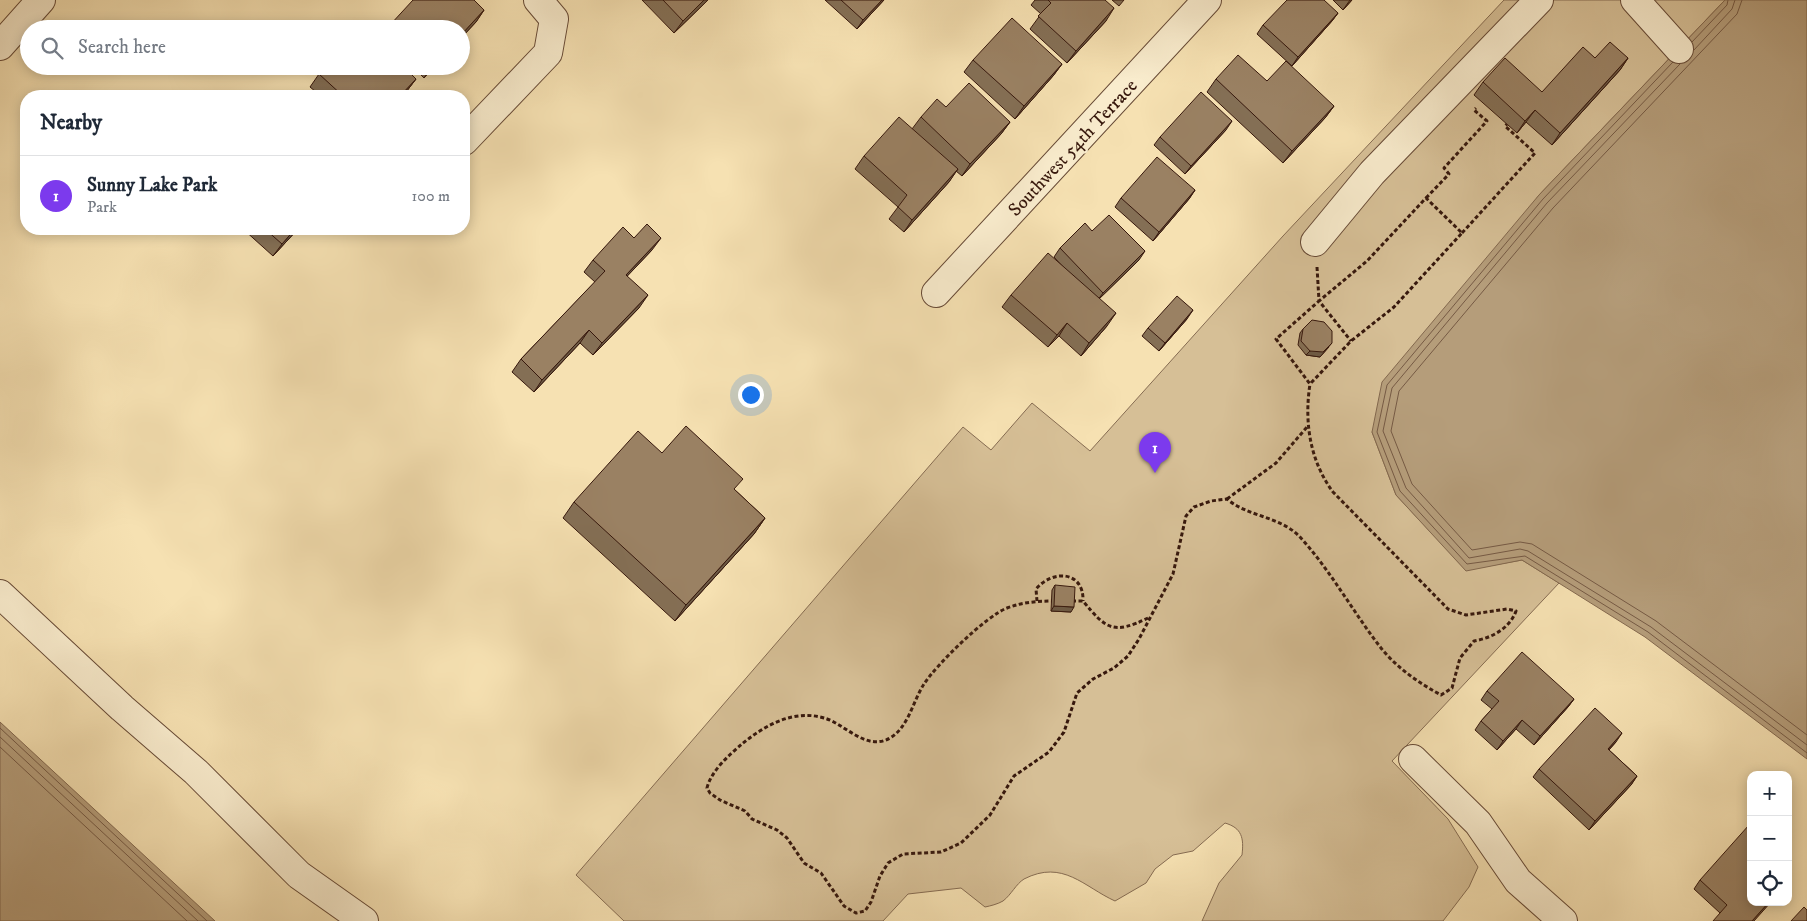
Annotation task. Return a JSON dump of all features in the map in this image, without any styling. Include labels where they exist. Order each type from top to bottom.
[{"type":"street","points":[[23,20],[41,0]]},
{"type":"street","points":[[470,135],[548,53],[554,19],[538,0]]},
{"type":"street","name":"Southwest 54th Terrace","points":[[936,293],[1207,0]]},
{"type":"street","points":[[1316,242],[1372,173],[1539,0]]},
{"type":"street","points":[[1635,0],[1679,48]]},
{"type":"street","points":[[0,46],[20,24]]},
{"type":"street","points":[[0,594],[122,708],[196,772],[299,875],[364,921]]},
{"type":"street","points":[[1413,759],[1478,823],[1518,882],[1563,921]]},
{"type":"path","points":[[1310,384],[1276,338],[1367,260],[1449,174],[1444,168],[1486,121],[1474,110],[1478,106]]},
{"type":"path","points":[[1227,499],[1236,507],[1279,521],[1299,536],[1388,656],[1402,669],[1441,694],[1452,688],[1460,658],[1474,641],[1488,639],[1513,621],[1516,611],[1507,609],[1466,615],[1448,609],[1333,492],[1323,479],[1308,426],[1306,405],[1310,384],[1351,340],[1394,307],[1535,153],[1505,126],[1507,124]]},
{"type":"path","points":[[1426,198],[1462,233]]},
{"type":"path","points":[[1316,242],[1319,301],[1351,340]]},
{"type":"path","points":[[1083,601],[1037,601],[1005,609],[959,645],[924,684],[902,727],[889,739],[875,742],[857,737],[826,718],[806,715],[787,717],[756,732],[735,749],[709,779],[707,788],[710,794],[745,811],[762,825],[782,834],[804,863],[827,880],[834,894],[844,906],[856,913],[865,911],[871,902],[888,863],[903,854],[941,852],[960,843],[978,828],[990,815],[1014,776],[1049,752],[1064,732],[1077,693],[1128,656],[1173,574],[1186,516],[1194,508],[1211,501],[1227,499],[1276,463],[1308,426]]},
{"type":"path","points":[[1037,601],[1036,589],[1041,583],[1052,577],[1069,576],[1078,584],[1083,592],[1083,601],[1102,624],[1113,629],[1131,626],[1148,618]]},
{"type":"shaded area","points":[[1504,0],[1725,0],[1539,195],[1372,432],[1396,495],[1466,570],[1522,560],[1559,583],[1392,761],[1448,819],[1478,867],[1469,887],[1443,921],[1202,921],[1219,883],[1242,855],[1243,844],[1241,834],[1231,825],[1225,823],[1193,851],[1173,855],[1155,869],[1146,883],[1115,901],[1072,877],[1062,873],[1050,872],[1024,879],[1003,901],[985,907],[961,888],[908,894],[883,921],[624,921],[576,875],[963,427],[991,450],[1032,403],[1090,451],[1283,236]]},
{"type":"water","points":[[1725,0],[1807,0],[1807,759],[1645,637],[1522,560],[1466,571],[1396,495],[1372,432],[1382,382],[1539,195]]},
{"type":"water","points":[[0,722],[215,921],[0,921]]},
{"type":"building","points":[[413,0],[474,0],[484,10],[470,25],[470,20],[395,20]]},
{"type":"building","points":[[663,0],[704,0],[683,21]]},
{"type":"building","points":[[841,0],[882,0],[863,20]]},
{"type":"building","points":[[1048,0],[1105,0],[1114,8],[1076,51],[1038,16],[1051,3]]},
{"type":"building","points":[[1287,0],[1324,0],[1338,13],[1298,57],[1263,25]]},
{"type":"building","points":[[1012,18],[1062,64],[1024,106],[973,60]]},
{"type":"building","points":[[1610,42],[1628,58],[1560,133],[1535,110],[1525,121],[1483,82],[1505,58],[1542,92],[1583,47],[1595,58]]},
{"type":"building","points":[[1238,55],[1267,81],[1286,61],[1334,106],[1292,151],[1216,79]]},
{"type":"building","points":[[320,75],[412,75],[416,79],[406,90],[336,90]]},
{"type":"building","points":[[969,83],[1010,122],[970,164],[921,117],[937,99],[946,107]]},
{"type":"building","points":[[1201,92],[1232,121],[1191,166],[1160,137]]},
{"type":"building","points":[[899,117],[958,169],[912,220],[898,207],[907,195],[864,156]]},
{"type":"building","points":[[1157,157],[1195,190],[1159,232],[1121,198]]},
{"type":"building","points":[[1109,215],[1145,251],[1103,293],[1060,248],[1085,223],[1092,231]]},
{"type":"building","points":[[647,224],[661,238],[626,275],[648,295],[602,343],[589,330],[542,380],[521,359],[605,271],[593,260],[623,227],[634,238]]},
{"type":"building","points":[[272,235],[290,235],[282,244]]},
{"type":"building","points":[[1048,253],[1116,313],[1089,343],[1067,323],[1057,335],[1011,295]]},
{"type":"building","points":[[1177,296],[1193,310],[1165,343],[1148,328]]},
{"type":"building","points":[[1312,320],[1324,322],[1332,331],[1332,343],[1323,352],[1310,351],[1301,341],[1303,329]]},
{"type":"building","points":[[686,426],[743,479],[734,489],[765,518],[686,605],[574,502],[638,431],[662,453]]},
{"type":"building","points":[[1055,585],[1075,587],[1074,607],[1054,606]]},
{"type":"building","points":[[1522,652],[1574,699],[1540,736],[1522,720],[1503,741],[1481,721],[1499,701],[1487,691]]},
{"type":"building","points":[[1595,708],[1622,733],[1608,749],[1637,776],[1595,821],[1539,769]]},
{"type":"building","points":[[1747,827],[1747,906],[1765,906],[1752,921],[1713,921],[1727,905],[1700,880]]},
{"type":"building","points":[[1804,907],[1807,910],[1807,921],[1791,921]]},
{"type":"place","name":"Sunny Lake Park","points":[[1155,473]]}]
